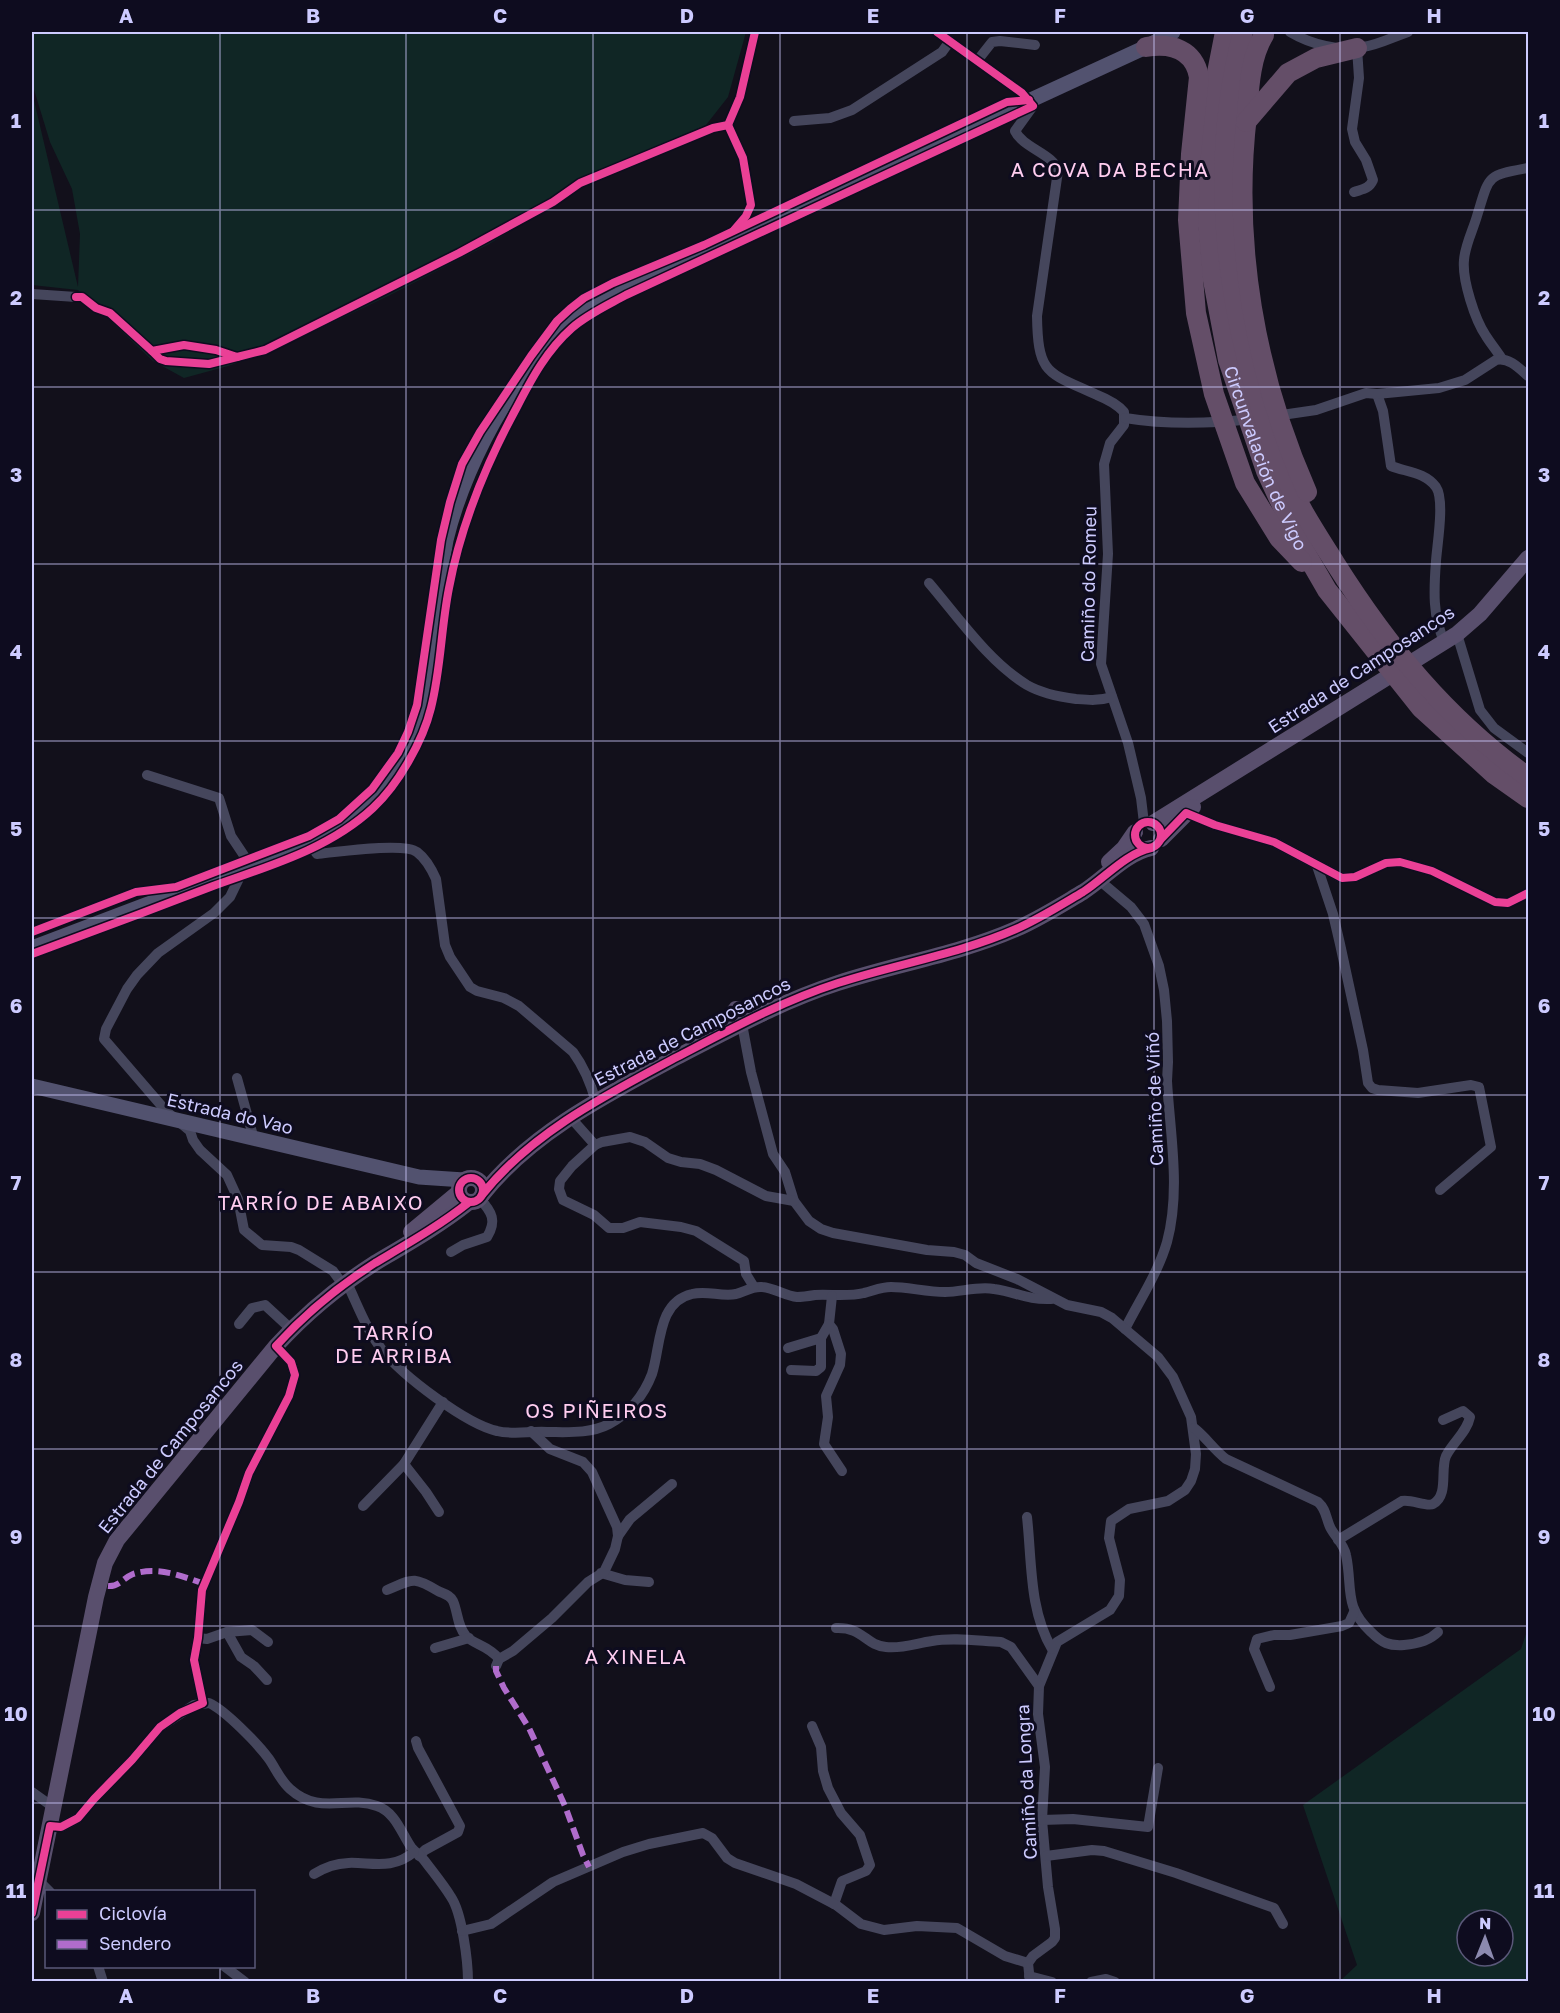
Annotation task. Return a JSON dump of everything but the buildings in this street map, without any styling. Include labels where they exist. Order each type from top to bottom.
[{"type":"highway","points":[[1214,32],[1199,77],[1191,154],[1188,220],[1196,312],[1214,394],[1245,483],[1279,537],[1327,590]]},
{"type":"highway","name":"Circunvalación de Vigo","points":[[1225,32],[1227,65],[1225,214],[1229,269],[1242,344],[1282,470],[1317,535],[1364,610],[1444,706],[1501,758],[1528,777]]},
{"type":"highway","name":"Circunvalación de Vigo","points":[[1242,32],[1227,65],[1210,124],[1206,202],[1212,275],[1221,329],[1228,360],[1266,471],[1297,538],[1327,590],[1420,708],[1494,774],[1528,798]]},
{"type":"highway","points":[[1269,33],[1255,60],[1241,174],[1242,228],[1248,286],[1258,340],[1276,407],[1300,477],[1325,533],[1362,595],[1364,610]]},
{"type":"highway","points":[[1146,46],[1168,46],[1183,51],[1194,60],[1199,77]]},
{"type":"highway","points":[[1246,122],[1288,73],[1316,58],[1357,48]]},
{"type":"main road","points":[[32,948],[309,843],[332,831],[361,810],[380,791],[404,756],[423,712],[439,603],[470,470],[521,377],[568,323],[587,307],[601,298],[1173,32]]},
{"type":"main road","points":[[1242,32],[1256,35],[1269,33]]},
{"type":"main road","points":[[454,531],[534,362]]},
{"type":"main road","points":[[470,470],[503,426]]},
{"type":"main road","name":"Estrada de Camposancos","points":[[1063,902],[1096,876],[1144,826],[1451,638],[1496,597],[1528,558]]},
{"type":"main road","name":"Estrada de Camposancos","points":[[375,1264],[441,1206],[596,1102],[715,1037],[738,1017],[763,1014],[836,983],[994,938],[1032,922],[1099,880],[1138,851],[1156,844],[1190,815],[1230,775]]},
{"type":"main road","points":[[1144,826],[1159,828],[1156,844],[1138,845],[1144,826]]},
{"type":"main road","name":"Estrada do Vao","points":[[32,1086],[420,1177],[466,1191]]},
{"type":"main road","name":"Estrada do Vao","points":[[420,1177],[466,1191]]},
{"type":"main road","name":"Estrada de Camposancos","points":[[32,1910],[44,1886],[53,1807],[96,1596],[111,1551],[124,1530],[291,1329],[345,1284],[413,1242],[466,1191]]},
{"type":"street","points":[[937,32],[1029,100],[1033,106],[1015,131],[1018,139],[1054,164],[1058,171],[1037,315],[1037,336],[1042,360],[1046,368],[1054,375],[1120,407],[1125,418],[1160,424],[1213,424],[1292,414],[1316,410],[1358,394],[1439,388],[1465,380],[1496,360],[1502,359],[1508,360],[1528,376]]},
{"type":"street","points":[[1290,32],[1329,46],[1357,48],[1408,32]]},
{"type":"street","points":[[794,122],[830,118],[852,110],[942,52],[950,41]]},
{"type":"street","points":[[977,61],[992,42],[1035,45]]},
{"type":"street","points":[[1354,192],[1366,189],[1373,180],[1366,160],[1355,142],[1352,129],[1359,78],[1357,48]]},
{"type":"street","points":[[1502,359],[1484,334],[1477,317],[1467,286],[1464,261],[1482,197],[1492,178],[1497,174],[1528,168]]},
{"type":"street","points":[[32,294],[76,297]]},
{"type":"street","points":[[1377,394],[1383,411],[1391,466],[1416,473],[1438,490],[1440,524],[1435,588],[1438,632],[1451,638],[1480,710],[1494,728],[1528,753]]},
{"type":"street","name":"Camiño do Romeu","points":[[1125,418],[1124,425],[1110,443],[1104,464],[1108,554],[1101,664],[1128,742],[1136,773],[1144,826]]},
{"type":"street","points":[[929,583],[995,660],[1026,685],[1070,698],[1100,701],[1112,697]]},
{"type":"street","points":[[147,775],[219,798],[231,836],[248,867],[230,897],[214,913],[158,953],[137,975],[127,988],[106,1029],[105,1043],[175,1120],[190,1131],[200,1150],[227,1175],[238,1199],[244,1230],[262,1245],[291,1246],[333,1271],[345,1284],[383,1351],[399,1367],[461,1415],[488,1428],[512,1433],[575,1432],[608,1425],[634,1404],[644,1391],[652,1374],[668,1309],[687,1295],[702,1291],[736,1294],[754,1287],[776,1289],[795,1297],[864,1293],[882,1287],[944,1292],[994,1288],[1034,1299],[1055,1299]]},
{"type":"street","points":[[1190,815],[1274,842],[1342,878],[1356,877],[1386,863],[1400,862],[1432,871],[1495,902],[1508,903],[1528,893]]},
{"type":"street","points":[[309,843],[318,854],[401,847],[417,852],[433,871],[445,945],[450,957],[470,987],[504,998],[519,1006],[573,1052],[590,1083],[596,1102]]},
{"type":"street","points":[[1317,866],[1333,914],[1368,1083],[1372,1088],[1378,1090],[1418,1093],[1471,1084],[1479,1087],[1491,1147],[1440,1190]]},
{"type":"street","name":"Camiño de Viñó","points":[[1099,880],[1131,907],[1144,924],[1159,966],[1167,1021],[1167,1081],[1174,1205],[1160,1262],[1125,1329]]},
{"type":"street","points":[[738,1017],[773,1154],[785,1172],[794,1201],[809,1221],[833,1233],[927,1250],[954,1252],[1017,1279],[1067,1305],[1101,1312],[1113,1318],[1166,1366],[1194,1428],[1195,1469],[1191,1481],[1185,1490],[1168,1501],[1129,1509],[1111,1521],[1109,1538],[1120,1590],[1116,1603],[1110,1610],[1064,1636],[1052,1649],[1035,1606],[1027,1517]]},
{"type":"street","points":[[237,1078],[252,1132],[251,1138]]},
{"type":"street","points":[[571,1118],[595,1145]]},
{"type":"street","points":[[754,1287],[746,1274],[744,1261],[696,1231],[658,1223],[640,1222],[623,1228],[609,1228],[594,1215],[564,1200],[559,1189],[560,1181],[572,1166],[595,1145],[630,1137],[645,1143],[669,1158],[716,1170],[766,1196],[794,1201]]},
{"type":"street","points":[[451,1252],[463,1245],[487,1237],[492,1230],[494,1220],[492,1214],[466,1191]]},
{"type":"street","points":[[791,1370],[819,1370],[822,1364],[821,1338],[829,1324],[832,1296]]},
{"type":"street","points":[[239,1324],[252,1308],[265,1305],[291,1329]]},
{"type":"street","points":[[829,1324],[842,1354],[840,1365],[826,1396],[828,1417],[824,1444],[842,1471]]},
{"type":"street","points":[[788,1348],[821,1338]]},
{"type":"street","points":[[203,1702],[194,1660],[202,1590],[249,1473],[292,1385],[295,1369],[276,1346]]},
{"type":"street","points":[[363,1506],[404,1464],[443,1402]]},
{"type":"street","points":[[1338,1540],[1402,1501],[1408,1499],[1427,1505],[1434,1504],[1442,1487],[1443,1462],[1467,1426],[1470,1417],[1462,1411],[1443,1420]]},
{"type":"street","points":[[1194,1428],[1226,1459],[1318,1502],[1323,1507],[1330,1527],[1344,1546],[1350,1600],[1354,1612],[1367,1628],[1389,1646],[1418,1643],[1433,1637],[1438,1632]]},
{"type":"street","points":[[531,1431],[550,1449],[583,1462],[592,1472],[617,1527],[618,1536]]},
{"type":"street","points":[[404,1464],[439,1512]]},
{"type":"street","points":[[387,1590],[416,1580],[448,1596],[453,1602],[461,1628],[469,1638],[494,1652],[498,1663],[601,1573],[612,1558],[618,1536],[630,1519],[672,1484]]},
{"type":"street","points":[[601,1573],[625,1580],[649,1582]]},
{"type":"street","points":[[1270,1687],[1254,1649],[1257,1639],[1342,1626],[1349,1623],[1354,1612]]},
{"type":"street","points":[[836,1628],[854,1630],[869,1641],[883,1647],[913,1646],[933,1640],[1001,1642],[1011,1647],[1039,1686]]},
{"type":"street","points":[[198,1638],[207,1639],[227,1632],[252,1630],[268,1642]]},
{"type":"street","points":[[227,1632],[241,1657],[254,1666],[267,1680]]},
{"type":"street","points":[[435,1648],[469,1638]]},
{"type":"street","name":"Camiño da Longra","points":[[1028,1963],[1055,1938],[1042,1820],[1045,1767],[1038,1714],[1039,1686],[1052,1649]]},
{"type":"street","points":[[50,1826],[61,1827],[78,1818],[160,1727],[180,1713],[203,1702],[209,1703],[223,1711],[270,1759],[280,1777],[298,1795],[318,1804],[368,1803],[384,1809],[394,1818],[417,1854],[456,1905],[462,1931],[468,1982]]},
{"type":"street","points":[[812,1726],[821,1747],[823,1772],[828,1788],[841,1814],[860,1834],[870,1865],[866,1871],[842,1881],[834,1904]]},
{"type":"street","points":[[314,1874],[337,1864],[394,1863],[417,1854],[458,1832],[460,1826],[416,1741]]},
{"type":"street","points":[[1042,1820],[1073,1819],[1148,1827],[1158,1768]]},
{"type":"street","points":[[32,1792],[53,1807]]},
{"type":"street","points":[[462,1931],[491,1924],[553,1882],[622,1852],[703,1833],[712,1838],[727,1858],[735,1863],[796,1884],[834,1904],[861,1924],[884,1930],[917,1926],[957,1928],[1005,1956],[1028,1963],[1029,1979],[1052,1982]]},
{"type":"street","points":[[1046,1856],[1092,1850],[1104,1851],[1176,1873],[1274,1908],[1283,1924]]},
{"type":"street","points":[[227,1968],[245,1982]]},
{"type":"street","points":[[1091,1982],[1106,1979],[1115,1982]]},
{"type":"green space","points":[[32,32],[746,32],[728,97],[706,125],[602,169],[552,206],[489,244],[390,295],[286,345],[228,366],[184,378],[153,361],[78,290],[32,285],[32,92],[78,287],[80,234],[72,189],[50,142],[32,83]]},
{"type":"green space","points":[[1528,1628],[1528,1981],[1340,1981],[1357,1965],[1303,1805],[1521,1649]]},
{"type":"marked path","points":[[108,1586],[118,1584],[133,1574],[151,1571],[169,1573],[205,1584]]},
{"type":"marked path","points":[[496,1666],[504,1688],[529,1728],[565,1806],[589,1867]]},
{"type":"cycle path","points":[[76,297],[82,297],[96,308],[110,313],[152,351],[184,345],[216,350],[237,357],[265,350],[459,253],[553,202],[580,183],[713,128],[728,125],[740,97],[755,32]]},
{"type":"cycle path","points":[[32,954],[298,855],[337,835],[373,808],[400,775],[422,734],[434,693],[449,588],[460,541],[485,472],[528,386],[548,355],[578,323],[626,295],[1033,106],[1022,93],[937,32]]},
{"type":"cycle path","points":[[32,932],[136,892],[176,887],[309,836],[339,819],[372,789],[398,753],[417,705],[441,540],[462,464],[480,432],[531,356],[557,321],[570,309],[584,298],[613,283],[704,245],[1007,102],[1029,100]]},
{"type":"cycle path","points":[[728,125],[743,158],[751,205],[746,216],[734,230]]},
{"type":"cycle path","points":[[152,351],[160,359],[166,361],[209,364],[237,357]]},
{"type":"cycle path","points":[[1161,839],[1186,813],[1215,825],[1274,842],[1342,878],[1355,877],[1386,863],[1400,862],[1432,871],[1495,902],[1508,903],[1528,893]]},
{"type":"cycle path","points":[[1148,822],[1157,826],[1161,835],[1157,844],[1148,848],[1139,844],[1135,835],[1139,826],[1148,822]]},
{"type":"cycle path","points":[[482,1195],[524,1152],[572,1116],[624,1085],[716,1037],[776,1007],[817,990],[950,952],[1016,929],[1083,892],[1133,855],[1151,848]]},
{"type":"cycle path","points":[[466,1178],[476,1178],[483,1185],[483,1190],[483,1195],[476,1202],[466,1202],[459,1195],[459,1185],[466,1178]]},
{"type":"cycle path","points":[[32,1913],[50,1826],[61,1827],[78,1818],[160,1727],[180,1713],[203,1703],[194,1660],[202,1590],[249,1473],[289,1396],[295,1375],[291,1362],[276,1346],[323,1301],[348,1281],[468,1203]]},
{"type":"district","name":"A COVA DA BECHA","points":[[1110,169]]},
{"type":"district","name":"TARRÍO DE ABAIXO","points":[[321,1202]]},
{"type":"district","name":"TARRÍO DE ARRIBA","points":[[394,1344]]},
{"type":"district","name":"OS PIÑEIROS","points":[[597,1410]]},
{"type":"district","name":"A XINELA","points":[[636,1656]]}]
